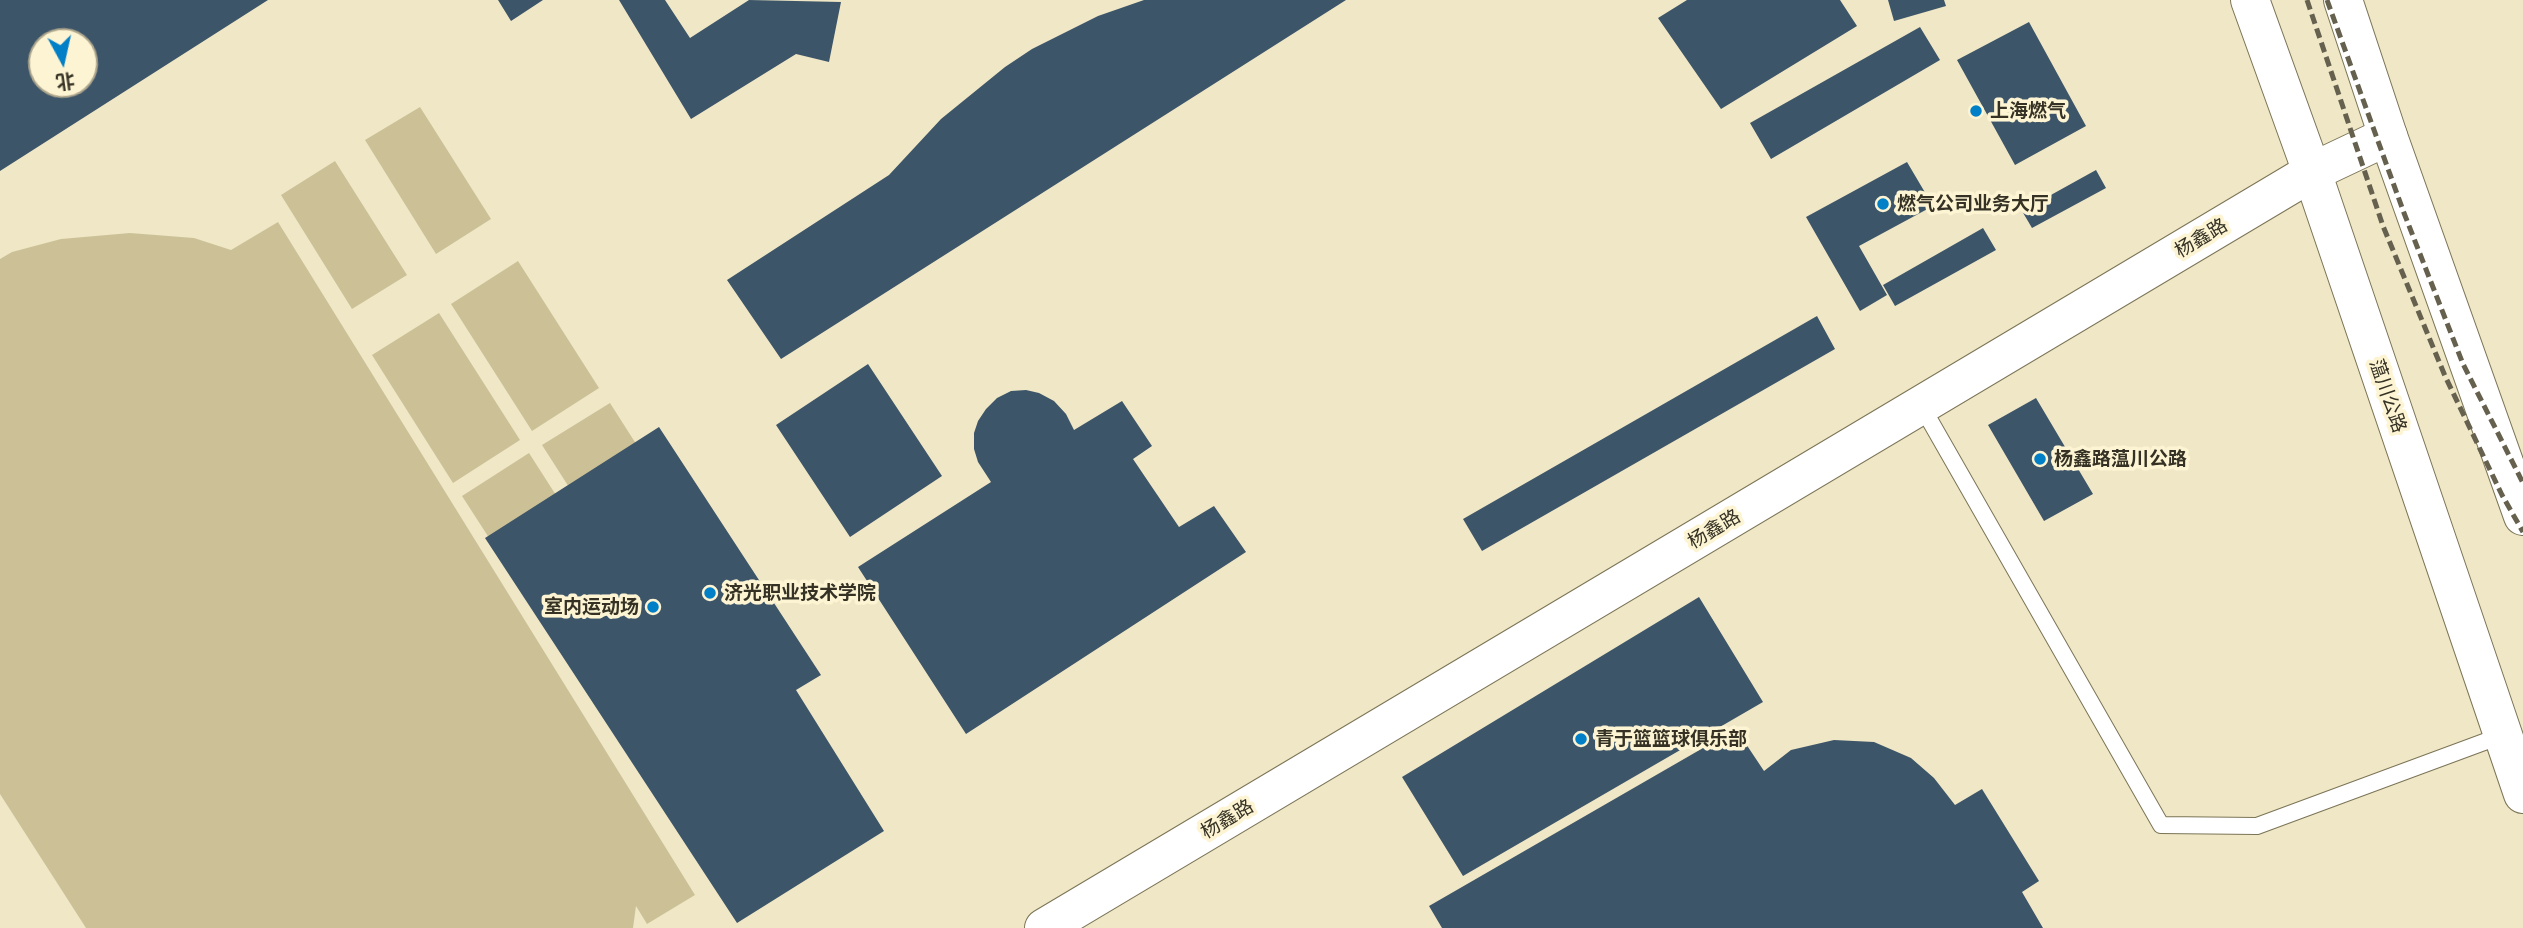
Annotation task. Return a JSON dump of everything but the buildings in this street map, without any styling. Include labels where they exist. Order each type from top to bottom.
[{"type":"street","name":"蕰川公路","points":[[2250,0],[2312,172],[2523,794]]},
{"type":"street","points":[[2343,0],[2388,136],[2523,516]]},
{"type":"street","name":"杨鑫路","points":[[1044,928],[2312,172],[2388,136]]},
{"type":"lane","points":[[1921,405],[2161,825],[2257,826],[2503,735]]},
{"type":"shaded area","points":[[420,107],[491,219],[436,254],[365,140]]},
{"type":"shaded area","points":[[335,161],[407,275],[352,309],[281,195]]},
{"type":"shaded area","points":[[278,222],[695,895],[647,924],[636,906],[633,928],[86,928],[0,794],[0,259],[12,252],[61,239],[130,233],[194,238],[231,250]]},
{"type":"shaded area","points":[[518,261],[599,388],[532,431],[451,304]]},
{"type":"shaded area","points":[[439,313],[520,440],[453,483],[372,355]]},
{"type":"shaded area","points":[[610,403],[691,530],[624,573],[542,445]]},
{"type":"shaded area","points":[[529,453],[611,581],[544,623],[462,496]]},
{"type":"railway","points":[[2307,0],[2383,226],[2445,376],[2502,495],[2523,532]]},
{"type":"railway","points":[[2327,0],[2404,213],[2463,364],[2523,483]]},
{"type":"place","name":"上海燃气","points":[[1976,111]]},
{"type":"place","name":"燃气公司业务大厅","points":[[1883,204]]},
{"type":"place","name":"杨鑫路蕰川公路","points":[[2040,459]]},
{"type":"place","name":"济光职业技术学院","points":[[710,593]]},
{"type":"place","name":"室内运动场","points":[[653,607]]},
{"type":"place","name":"青于篮篮球俱乐部","points":[[1581,739]]}]
